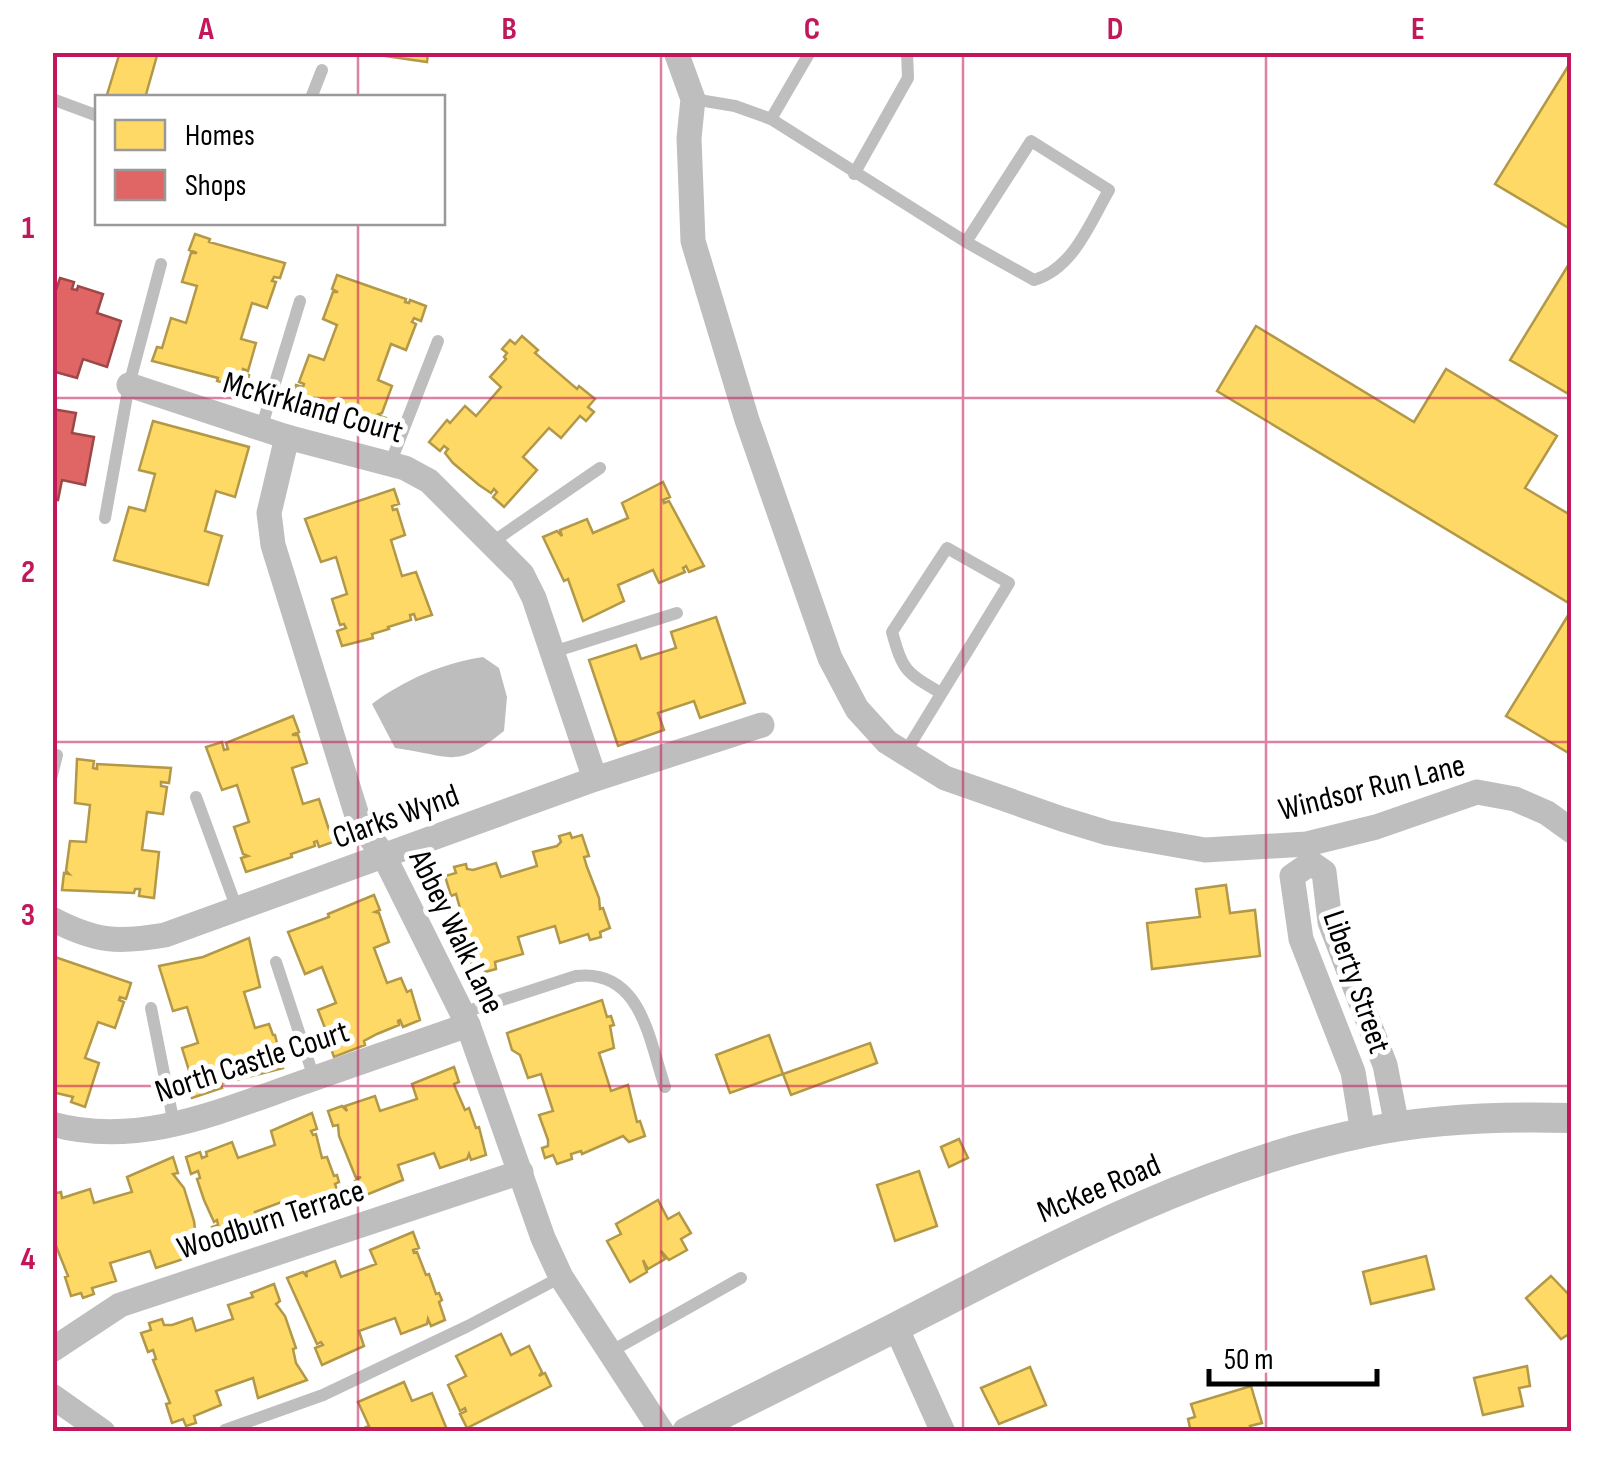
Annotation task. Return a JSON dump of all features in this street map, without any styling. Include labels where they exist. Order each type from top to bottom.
[{"type":"street","points":[[676,52],[693,100]]},
{"type":"street","name":"Windsor Run Lane","points":[[693,100],[689,138],[693,241],[747,420],[830,658],[858,709],[888,742],[945,778],[1062,819],[1108,833],[1205,850],[1309,854],[1478,792],[1515,799],[1572,830]]},
{"type":"street","name":"McKirkland Court","points":[[129,384],[287,438],[405,468],[428,482],[522,574],[534,598],[595,780]]},
{"type":"street","name":"Abbey Walk Lane","points":[[287,438],[269,513],[273,545],[360,822],[384,856],[465,1019],[543,1238],[562,1277],[662,1432]]},
{"type":"street","name":"Clarks Wynd","points":[[52,919],[92,936],[121,942],[166,935],[595,780],[762,725]]},
{"type":"street","name":"Liberty Street","points":[[1362,1133],[1352,1072],[1301,939],[1292,876],[1309,854],[1324,872],[1330,922],[1385,1065],[1397,1126]]},
{"type":"street","points":[[1315,979],[1348,970]]},
{"type":"street","name":"North Castle Court","points":[[52,1124],[76,1131],[133,1132],[174,1124],[314,1078],[465,1019]]},
{"type":"street","name":"McKee Road","points":[[687,1432],[1055,1246],[1163,1198],[1274,1157],[1397,1126],[1508,1117],[1572,1118]]},
{"type":"street","name":"Woodburn Terrace","points":[[52,1350],[120,1305],[521,1172]]},
{"type":"street","points":[[896,1326],[943,1432]]},
{"type":"street","points":[[52,1396],[102,1432]]},
{"type":"lane","points":[[771,119],[810,52]]},
{"type":"lane","points":[[854,174],[908,78],[907,52]]},
{"type":"lane","points":[[312,95],[322,70]]},
{"type":"lane","points":[[52,99],[95,115]]},
{"type":"lane","points":[[693,100],[735,106],[771,119],[854,174],[966,242],[1034,280],[1054,274],[1074,251],[1110,190],[1031,141],[966,242]]},
{"type":"lane","points":[[105,518],[129,384],[161,264]]},
{"type":"lane","points":[[260,429],[300,301]]},
{"type":"lane","points":[[390,464],[438,341]]},
{"type":"lane","points":[[491,543],[600,468]]},
{"type":"lane","points":[[905,753],[1009,583],[947,548],[892,632],[901,664],[911,676],[940,692]]},
{"type":"lane","points":[[553,652],[678,613]]},
{"type":"lane","points":[[52,775],[56,756]]},
{"type":"lane","points":[[196,797],[237,910]]},
{"type":"lane","points":[[276,962],[314,1078]]},
{"type":"lane","points":[[465,1019],[576,976],[595,973],[626,990],[637,1004],[665,1087]]},
{"type":"lane","points":[[150,1008],[174,1124]]},
{"type":"lane","points":[[225,1430],[324,1395],[562,1277]]},
{"type":"lane","points":[[610,1352],[741,1278]]},
{"type":"shaded area","points":[[483,657],[499,668],[507,697],[504,731],[462,756],[395,748],[372,704],[424,674]]},
{"type":"building: Homes","points":[[120,52],[158,52],[146,95],[107,95]]},
{"type":"building: Homes","points":[[358,52],[428,52],[427,62]]},
{"type":"building: Homes","points":[[1572,60],[1572,230],[1495,184]]},
{"type":"building: Homes","points":[[195,234],[210,239],[209,242],[285,263],[280,278],[274,277],[272,281],[276,282],[267,308],[252,303],[241,339],[256,343],[248,371],[243,369],[242,373],[249,375],[245,389],[152,361],[157,347],[162,348],[171,318],[186,323],[197,286],[182,282],[191,253],[197,253],[189,250]]},
{"type":"building: Homes","points":[[1572,259],[1572,396],[1510,360]]},
{"type":"building: Homes","points":[[337,275],[406,299],[405,302],[426,306],[421,321],[414,318],[412,322],[416,324],[406,350],[391,344],[378,380],[392,386],[382,413],[377,415],[386,418],[380,433],[291,399],[296,385],[303,387],[299,382],[309,355],[324,360],[337,325],[323,319],[333,292],[338,292],[332,289]]},
{"type":"building: Homes","points":[[1256,326],[1414,422],[1446,369],[1557,436],[1525,488],[1572,516],[1572,605],[1217,391]]},
{"type":"building: Homes","points":[[522,336],[538,350],[535,353],[577,389],[579,386],[595,399],[588,407],[594,412],[586,421],[580,416],[561,438],[549,428],[523,457],[537,470],[504,507],[493,497],[497,492],[494,489],[491,493],[453,463],[445,453],[448,449],[444,446],[440,451],[429,442],[465,406],[476,416],[501,387],[490,377],[506,359],[507,353],[502,349],[510,340],[515,344]]},
{"type":"building: Homes","points":[[153,421],[249,447],[235,497],[216,491],[205,531],[222,536],[208,585],[114,560],[129,507],[145,511],[155,474],[139,470]]},
{"type":"building: Homes","points":[[663,482],[670,497],[664,503],[669,501],[704,566],[689,572],[686,566],[685,572],[659,583],[653,570],[618,585],[624,601],[583,621],[568,579],[564,581],[543,537],[557,531],[562,536],[560,530],[587,519],[593,533],[628,518],[622,503]]},
{"type":"building: Homes","points":[[394,489],[399,504],[392,506],[397,509],[405,535],[391,540],[402,576],[416,572],[432,615],[416,620],[414,614],[410,615],[411,620],[372,634],[373,638],[342,646],[337,631],[346,628],[340,625],[332,599],[347,594],[336,557],[321,562],[305,519]]},
{"type":"building: Homes","points":[[1572,609],[1572,755],[1506,716]]},
{"type":"building: Homes","points":[[716,617],[745,703],[700,718],[694,701],[658,713],[664,730],[618,746],[589,660],[636,645],[641,659],[676,648],[671,632]]},
{"type":"building: Homes","points":[[293,716],[299,732],[292,735],[298,735],[307,763],[292,768],[303,804],[319,799],[333,842],[319,847],[314,842],[315,846],[291,854],[292,857],[246,872],[241,858],[248,856],[243,854],[234,827],[249,822],[237,785],[222,790],[206,747],[222,742],[224,750],[228,749],[226,743]]},
{"type":"building: Homes","points":[[77,759],[94,761],[93,768],[97,769],[97,764],[171,768],[169,783],[161,782],[161,786],[167,787],[163,814],[147,812],[142,850],[159,852],[154,898],[139,896],[140,889],[134,893],[62,890],[64,873],[69,874],[66,871],[70,841],[86,842],[90,805],[75,803]]},
{"type":"building: Homes","points":[[570,833],[572,838],[582,835],[589,856],[584,857],[587,867],[610,928],[600,932],[601,937],[590,940],[588,934],[560,943],[555,926],[518,937],[523,954],[495,962],[496,969],[473,969],[456,894],[451,896],[445,876],[456,873],[454,867],[466,864],[467,869],[473,870],[496,863],[501,877],[537,866],[533,852],[557,846],[561,842],[559,836]]},
{"type":"building: Homes","points":[[1226,885],[1230,913],[1255,910],[1260,956],[1152,969],[1147,923],[1200,917],[1196,889]]},
{"type":"building: Homes","points":[[374,895],[380,910],[375,912],[379,913],[389,942],[374,948],[387,983],[401,978],[407,992],[411,990],[420,1020],[403,1027],[400,1020],[399,1025],[364,1041],[365,1045],[334,1057],[328,1041],[336,1038],[334,1034],[328,1036],[318,1010],[336,1003],[322,967],[305,974],[288,932]]},
{"type":"building: Homes","points":[[249,938],[260,987],[244,992],[255,1028],[269,1024],[275,1035],[283,1068],[221,1084],[222,1088],[192,1098],[187,1078],[191,1077],[182,1048],[198,1043],[187,1007],[173,1011],[159,966],[203,957]]},
{"type":"building: Homes","points":[[52,956],[131,983],[126,999],[120,997],[124,1002],[115,1028],[98,1022],[85,1058],[99,1063],[85,1107],[71,1102],[73,1097],[52,1092]]},
{"type":"building: Homes","points":[[602,1000],[614,1025],[610,1026],[614,1048],[599,1053],[611,1091],[628,1085],[637,1122],[640,1121],[645,1136],[629,1142],[623,1136],[582,1154],[571,1154],[572,1159],[557,1164],[553,1155],[545,1158],[542,1148],[548,1146],[548,1140],[539,1115],[553,1111],[541,1074],[528,1078],[507,1033]]},
{"type":"building: Homes","points":[[769,1035],[783,1074],[730,1093],[716,1055]]},
{"type":"building: Homes","points":[[870,1043],[877,1063],[791,1095],[783,1074]]},
{"type":"building: Homes","points":[[454,1067],[459,1082],[455,1087],[465,1110],[469,1108],[476,1128],[479,1127],[486,1155],[471,1160],[469,1154],[467,1159],[440,1168],[434,1153],[398,1165],[403,1180],[361,1197],[355,1181],[361,1177],[356,1178],[338,1125],[333,1126],[328,1111],[342,1106],[347,1111],[345,1106],[375,1096],[380,1111],[417,1099],[412,1084]]},
{"type":"building: Homes","points":[[312,1113],[317,1129],[311,1131],[316,1134],[322,1158],[327,1157],[334,1176],[337,1175],[339,1182],[335,1184],[341,1202],[330,1207],[327,1199],[321,1201],[323,1205],[298,1214],[292,1198],[255,1212],[261,1228],[218,1244],[212,1227],[218,1225],[217,1220],[214,1222],[204,1200],[198,1171],[191,1174],[186,1157],[200,1152],[202,1158],[207,1156],[206,1152],[232,1142],[238,1158],[275,1145],[271,1131]]},
{"type":"building: Homes","points":[[959,1139],[968,1158],[949,1167],[941,1147]]},
{"type":"building: Homes","points":[[173,1157],[178,1173],[173,1174],[184,1188],[197,1246],[203,1245],[205,1252],[156,1268],[150,1251],[110,1263],[116,1281],[92,1288],[94,1294],[83,1298],[81,1293],[71,1296],[65,1277],[68,1276],[52,1236],[52,1194],[61,1192],[62,1198],[90,1189],[94,1203],[132,1192],[127,1177]]},
{"type":"building: Homes","points":[[919,1171],[937,1226],[895,1241],[877,1185]]},
{"type":"building: Homes","points":[[658,1200],[668,1219],[679,1213],[691,1233],[681,1239],[687,1250],[669,1260],[661,1251],[665,1259],[648,1269],[643,1260],[647,1272],[630,1282],[607,1241],[621,1234],[616,1224]]},
{"type":"building: Homes","points":[[413,1232],[419,1248],[414,1253],[417,1252],[426,1275],[429,1274],[436,1294],[439,1293],[445,1320],[431,1326],[428,1319],[427,1324],[401,1334],[395,1318],[359,1331],[364,1346],[322,1365],[315,1348],[323,1345],[317,1344],[287,1278],[303,1272],[307,1277],[306,1272],[335,1261],[341,1277],[376,1264],[370,1250]]},
{"type":"building: Homes","points":[[1426,1256],[1434,1289],[1371,1304],[1363,1272]]},
{"type":"building: Homes","points":[[1551,1276],[1572,1298],[1572,1332],[1561,1339],[1526,1298]]},
{"type":"building: Homes","points":[[274,1284],[280,1301],[276,1304],[285,1316],[296,1348],[296,1363],[307,1380],[258,1398],[253,1378],[216,1391],[221,1405],[194,1416],[196,1423],[186,1426],[183,1419],[172,1423],[166,1404],[170,1403],[153,1360],[153,1350],[148,1352],[141,1333],[151,1330],[149,1323],[162,1319],[164,1325],[172,1325],[192,1318],[196,1331],[233,1319],[228,1305],[253,1297],[251,1293]]},
{"type":"building: Homes","points":[[501,1334],[511,1355],[529,1346],[542,1372],[539,1376],[545,1373],[551,1386],[467,1428],[460,1414],[465,1408],[460,1411],[448,1385],[466,1376],[456,1356]]},
{"type":"building: Homes","points":[[1527,1366],[1530,1386],[1519,1388],[1523,1406],[1483,1415],[1474,1378]]},
{"type":"building: Homes","points":[[1030,1367],[1046,1405],[999,1424],[981,1388]]},
{"type":"building: Homes","points":[[404,1382],[412,1401],[432,1393],[448,1432],[355,1432],[369,1426],[358,1402]]},
{"type":"building: Homes","points":[[1251,1386],[1262,1423],[1250,1426],[1252,1432],[1191,1432],[1188,1419],[1195,1417],[1191,1404]]},
{"type":"building: Shops","points":[[60,278],[74,282],[72,289],[77,290],[78,286],[103,294],[97,313],[121,321],[107,367],[83,359],[77,378],[52,371],[52,302]]},
{"type":"building: Shops","points":[[52,409],[76,413],[72,433],[94,437],[85,485],[62,480],[58,500],[52,499]]}]
